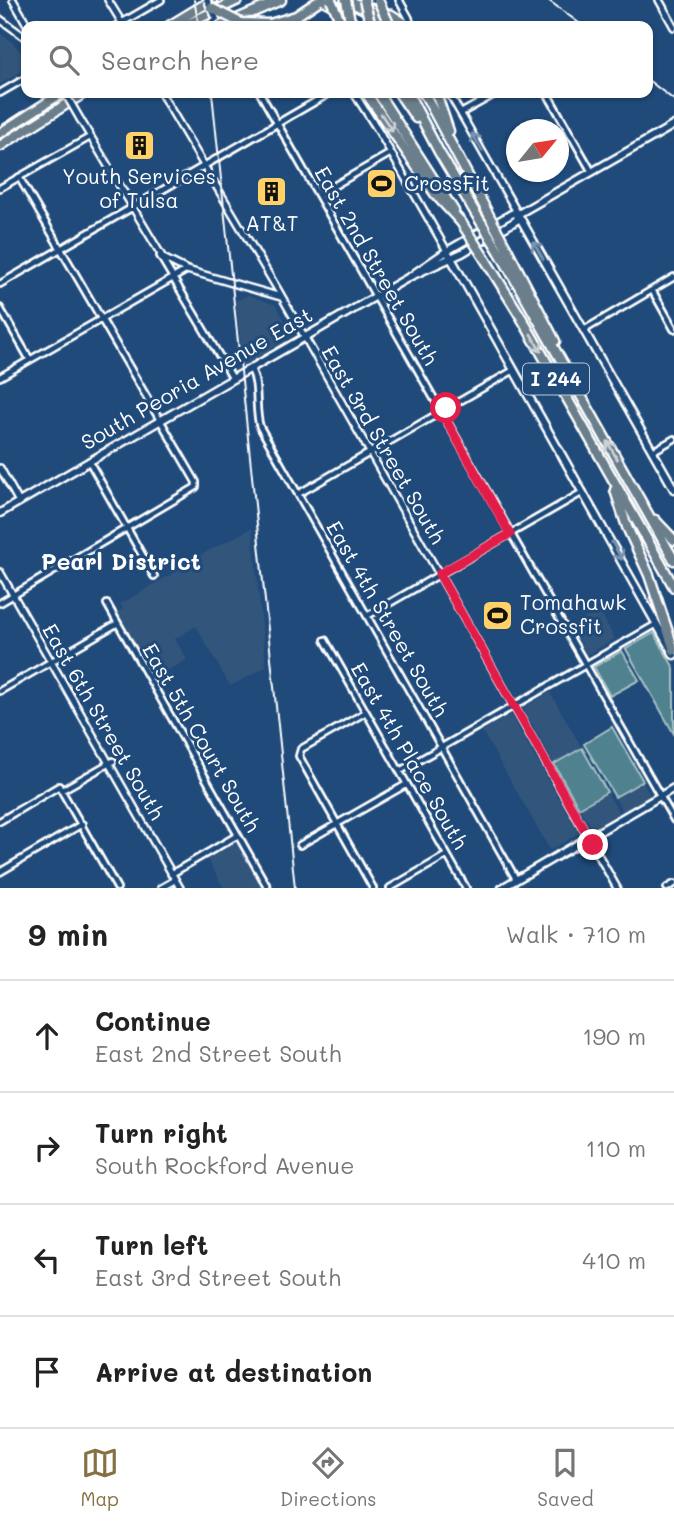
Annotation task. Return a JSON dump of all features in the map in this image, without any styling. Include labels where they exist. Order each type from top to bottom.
[{"type":"highway","points":[[194,21],[238,0]]},
{"type":"highway","points":[[233,21],[281,0]]},
{"type":"highway","points":[[280,21],[296,16],[322,0],[338,8],[345,21]]},
{"type":"highway","points":[[331,0],[345,21]]},
{"type":"highway","points":[[346,0],[348,21]]},
{"type":"highway","points":[[378,0],[388,21]]},
{"type":"highway","points":[[360,2],[369,21]]},
{"type":"highway","points":[[360,2],[391,21]]},
{"type":"highway","points":[[178,21],[210,3],[239,21]]},
{"type":"highway","points":[[0,133],[56,98]]},
{"type":"highway","points":[[0,146],[76,98]]},
{"type":"highway","points":[[369,98],[436,195],[461,222]]},
{"type":"highway","name":"I 244","points":[[381,98],[442,189],[521,317],[674,587]]},
{"type":"highway","points":[[402,98],[439,152]]},
{"type":"highway","points":[[411,98],[476,214],[502,249]]},
{"type":"highway","points":[[427,98],[485,208],[502,249]]},
{"type":"highway","points":[[438,98],[458,158]]},
{"type":"highway","name":"I 244","points":[[502,249],[674,560]]},
{"type":"highway","points":[[610,474],[627,527],[649,575],[674,652]]},
{"type":"highway","points":[[646,510],[674,540]]},
{"type":"main road","points":[[346,0],[370,4],[378,0]]},
{"type":"main road","points":[[360,2],[403,21]]},
{"type":"main road","name":"South Peoria Avenue East","points":[[0,513],[376,297],[411,276],[420,267],[449,254],[513,213],[518,214],[674,125]]},
{"type":"main road","points":[[518,214],[674,489]]},
{"type":"main road","points":[[449,254],[674,652]]},
{"type":"main road","points":[[502,888],[674,788]]},
{"type":"street","points":[[13,0],[25,21]]},
{"type":"street","points":[[108,0],[118,21]]},
{"type":"street","points":[[127,21],[161,0]]},
{"type":"street","points":[[399,0],[410,21]]},
{"type":"street","points":[[659,0],[674,27]]},
{"type":"street","points":[[210,3],[219,21]]},
{"type":"street","points":[[0,19],[21,34]]},
{"type":"street","points":[[0,93],[21,81]]},
{"type":"street","points":[[67,98],[233,379]]},
{"type":"street","name":"East 3rd Street South","points":[[165,98],[617,888]]},
{"type":"street","name":"East 2nd Street South","points":[[263,98],[674,820]]},
{"type":"street","points":[[0,284],[321,98]]},
{"type":"street","points":[[357,98],[449,254]]},
{"type":"street","points":[[452,98],[518,214]]},
{"type":"street","points":[[461,113],[488,98]]},
{"type":"street","points":[[550,98],[592,172]]},
{"type":"street","points":[[0,188],[90,137]]},
{"type":"street","points":[[318,195],[391,153]]},
{"type":"street","points":[[0,603],[196,487],[196,482],[19,177]]},
{"type":"street","points":[[155,247],[167,261],[187,270],[281,298]]},
{"type":"street","points":[[0,377],[187,270]]},
{"type":"street","points":[[584,330],[674,277]]},
{"type":"street","points":[[652,290],[674,329]]},
{"type":"street","points":[[0,307],[30,360]]},
{"type":"street","name":"East 4th Street South","points":[[251,369],[255,376],[260,427],[516,879]]},
{"type":"street","points":[[298,494],[514,369]]},
{"type":"street","points":[[653,451],[674,439]]},
{"type":"street","points":[[89,461],[154,576]]},
{"type":"street","points":[[0,468],[19,502]]},
{"type":"street","points":[[367,616],[584,491]]},
{"type":"street","name":"East 6th Street South","points":[[0,572],[111,762],[180,888]]},
{"type":"street","name":"East 5th Court South","points":[[107,604],[268,888]]},
{"type":"street","points":[[0,691],[118,623]]},
{"type":"street","points":[[400,771],[657,624]]},
{"type":"street","name":"East 4th Place South","points":[[325,640],[466,888]]},
{"type":"street","points":[[366,712],[301,749],[299,756],[373,888]]},
{"type":"street","points":[[0,821],[111,762]]},
{"type":"street","points":[[300,845],[407,784]]},
{"type":"street","points":[[61,788],[117,888]]},
{"type":"street","points":[[0,872],[82,824]]},
{"type":"street","points":[[161,888],[173,877],[239,835]]},
{"type":"street","points":[[390,888],[447,855]]},
{"type":"street","points":[[667,888],[674,884]]},
{"type":"shaded area","points":[[0,33],[21,52],[21,72],[0,84]]},
{"type":"shaded area","points":[[248,295],[276,305],[293,335],[243,366],[236,301]]},
{"type":"shaded area","points":[[252,528],[266,667],[230,686],[196,626],[175,639],[187,660],[153,679],[115,613],[123,609],[120,604],[196,560],[195,558]]},
{"type":"shaded area","points":[[599,610],[615,639],[587,655],[571,626]]},
{"type":"shaded area","points":[[550,692],[582,748],[554,764],[523,708]]},
{"type":"shaded area","points":[[511,715],[578,832],[550,850],[482,731]]},
{"type":"shaded area","points":[[643,781],[650,796],[622,811],[615,797]]},
{"type":"shaded area","points":[[607,792],[619,813],[592,829],[579,808]]},
{"type":"shaded area","points":[[238,842],[264,888],[224,888],[207,859]]},
{"type":"green space","points":[[654,633],[674,668],[674,734],[626,649]]},
{"type":"green space","points":[[622,651],[639,680],[610,696],[594,667]]},
{"type":"green space","points":[[612,727],[643,781],[615,797],[584,744]]},
{"type":"green space","points":[[582,748],[607,792],[579,808],[554,764]]},
{"type":"railway","points":[[194,0],[198,21]]},
{"type":"railway","points":[[548,0],[576,21]]},
{"type":"railway","points":[[653,84],[674,100]]},
{"type":"railway","points":[[213,98],[295,888]]},
{"type":"place","name":"Youth Services of Tulsa","points":[[139,145]]},
{"type":"place","name":"CrossFit","points":[[381,184]]},
{"type":"place","name":"AT&T","points":[[272,192]]},
{"type":"place","name":"Tomahawk Crossfit","points":[[497,615]]},
{"type":"district","name":"Pearl District","points":[[121,562]]},
{"type":"route","points":[[446,408],[441,411],[510,534],[439,574],[593,845]]}]
